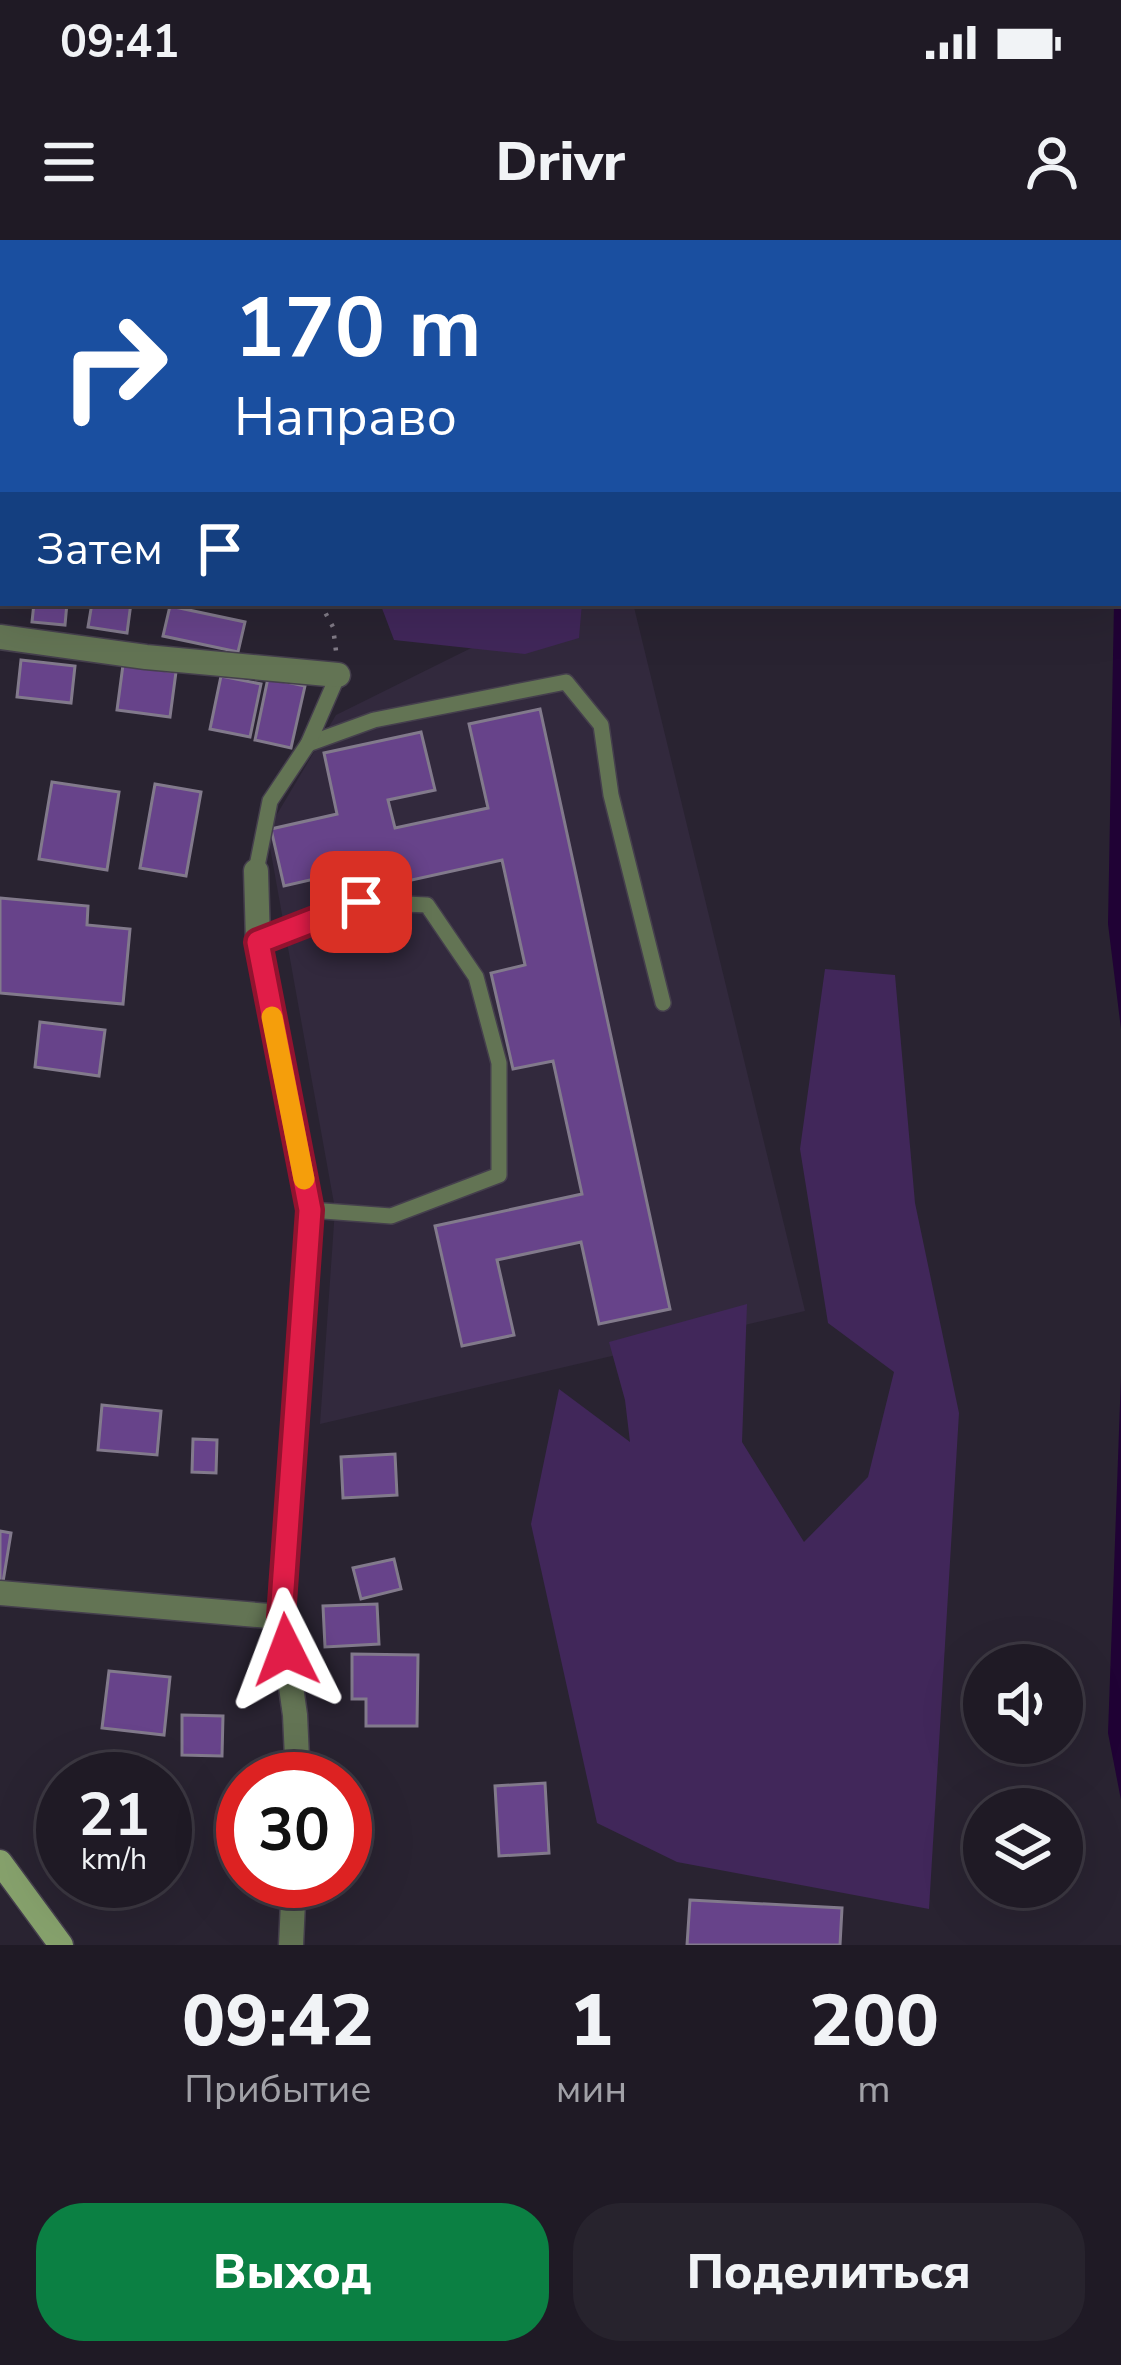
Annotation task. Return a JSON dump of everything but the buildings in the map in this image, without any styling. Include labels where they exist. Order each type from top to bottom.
[{"type":"street","points":[[0,637],[338,675]]},
{"type":"street","points":[[256,871],[258,942],[310,1210],[281,1617],[297,1752]]},
{"type":"street","points":[[0,1594],[281,1617]]},
{"type":"street","points":[[0,1862],[61,1945]]},
{"type":"street","points":[[291,1945],[293,1908]]},
{"type":"lane","points":[[256,871],[270,801],[308,744],[338,675]]},
{"type":"lane","points":[[308,744],[374,720],[566,682],[601,725],[611,795],[663,1004]]},
{"type":"lane","points":[[258,942],[361,902],[427,905],[476,977],[499,1063],[499,1175],[391,1216],[310,1210]]},
{"type":"path","points":[[322,606],[333,627],[338,675]]},
{"type":"shaded area","points":[[381,606],[582,606],[579,638],[525,654],[394,640]]},
{"type":"shaded area","points":[[556,606],[634,606],[805,1311],[320,1424],[335,1209],[267,831],[336,715]]},
{"type":"shaded area","points":[[1114,606],[1121,606],[1121,1029],[1108,924]]},
{"type":"shaded area","points":[[825,969],[895,975],[915,1203],[959,1413],[929,1909],[677,1862],[597,1823],[531,1524],[559,1389],[630,1442],[625,1400],[609,1342],[747,1304],[742,1442],[804,1542],[868,1477],[894,1372],[828,1323],[800,1149]]},
{"type":"shaded area","points":[[1121,1376],[1121,1800],[1108,1733]]},
{"type":"slow traffic","points":[[272,1017],[304,1179]]},
{"type":"route","points":[[286,1650],[281,1617],[310,1210],[258,942],[361,902]]}]
